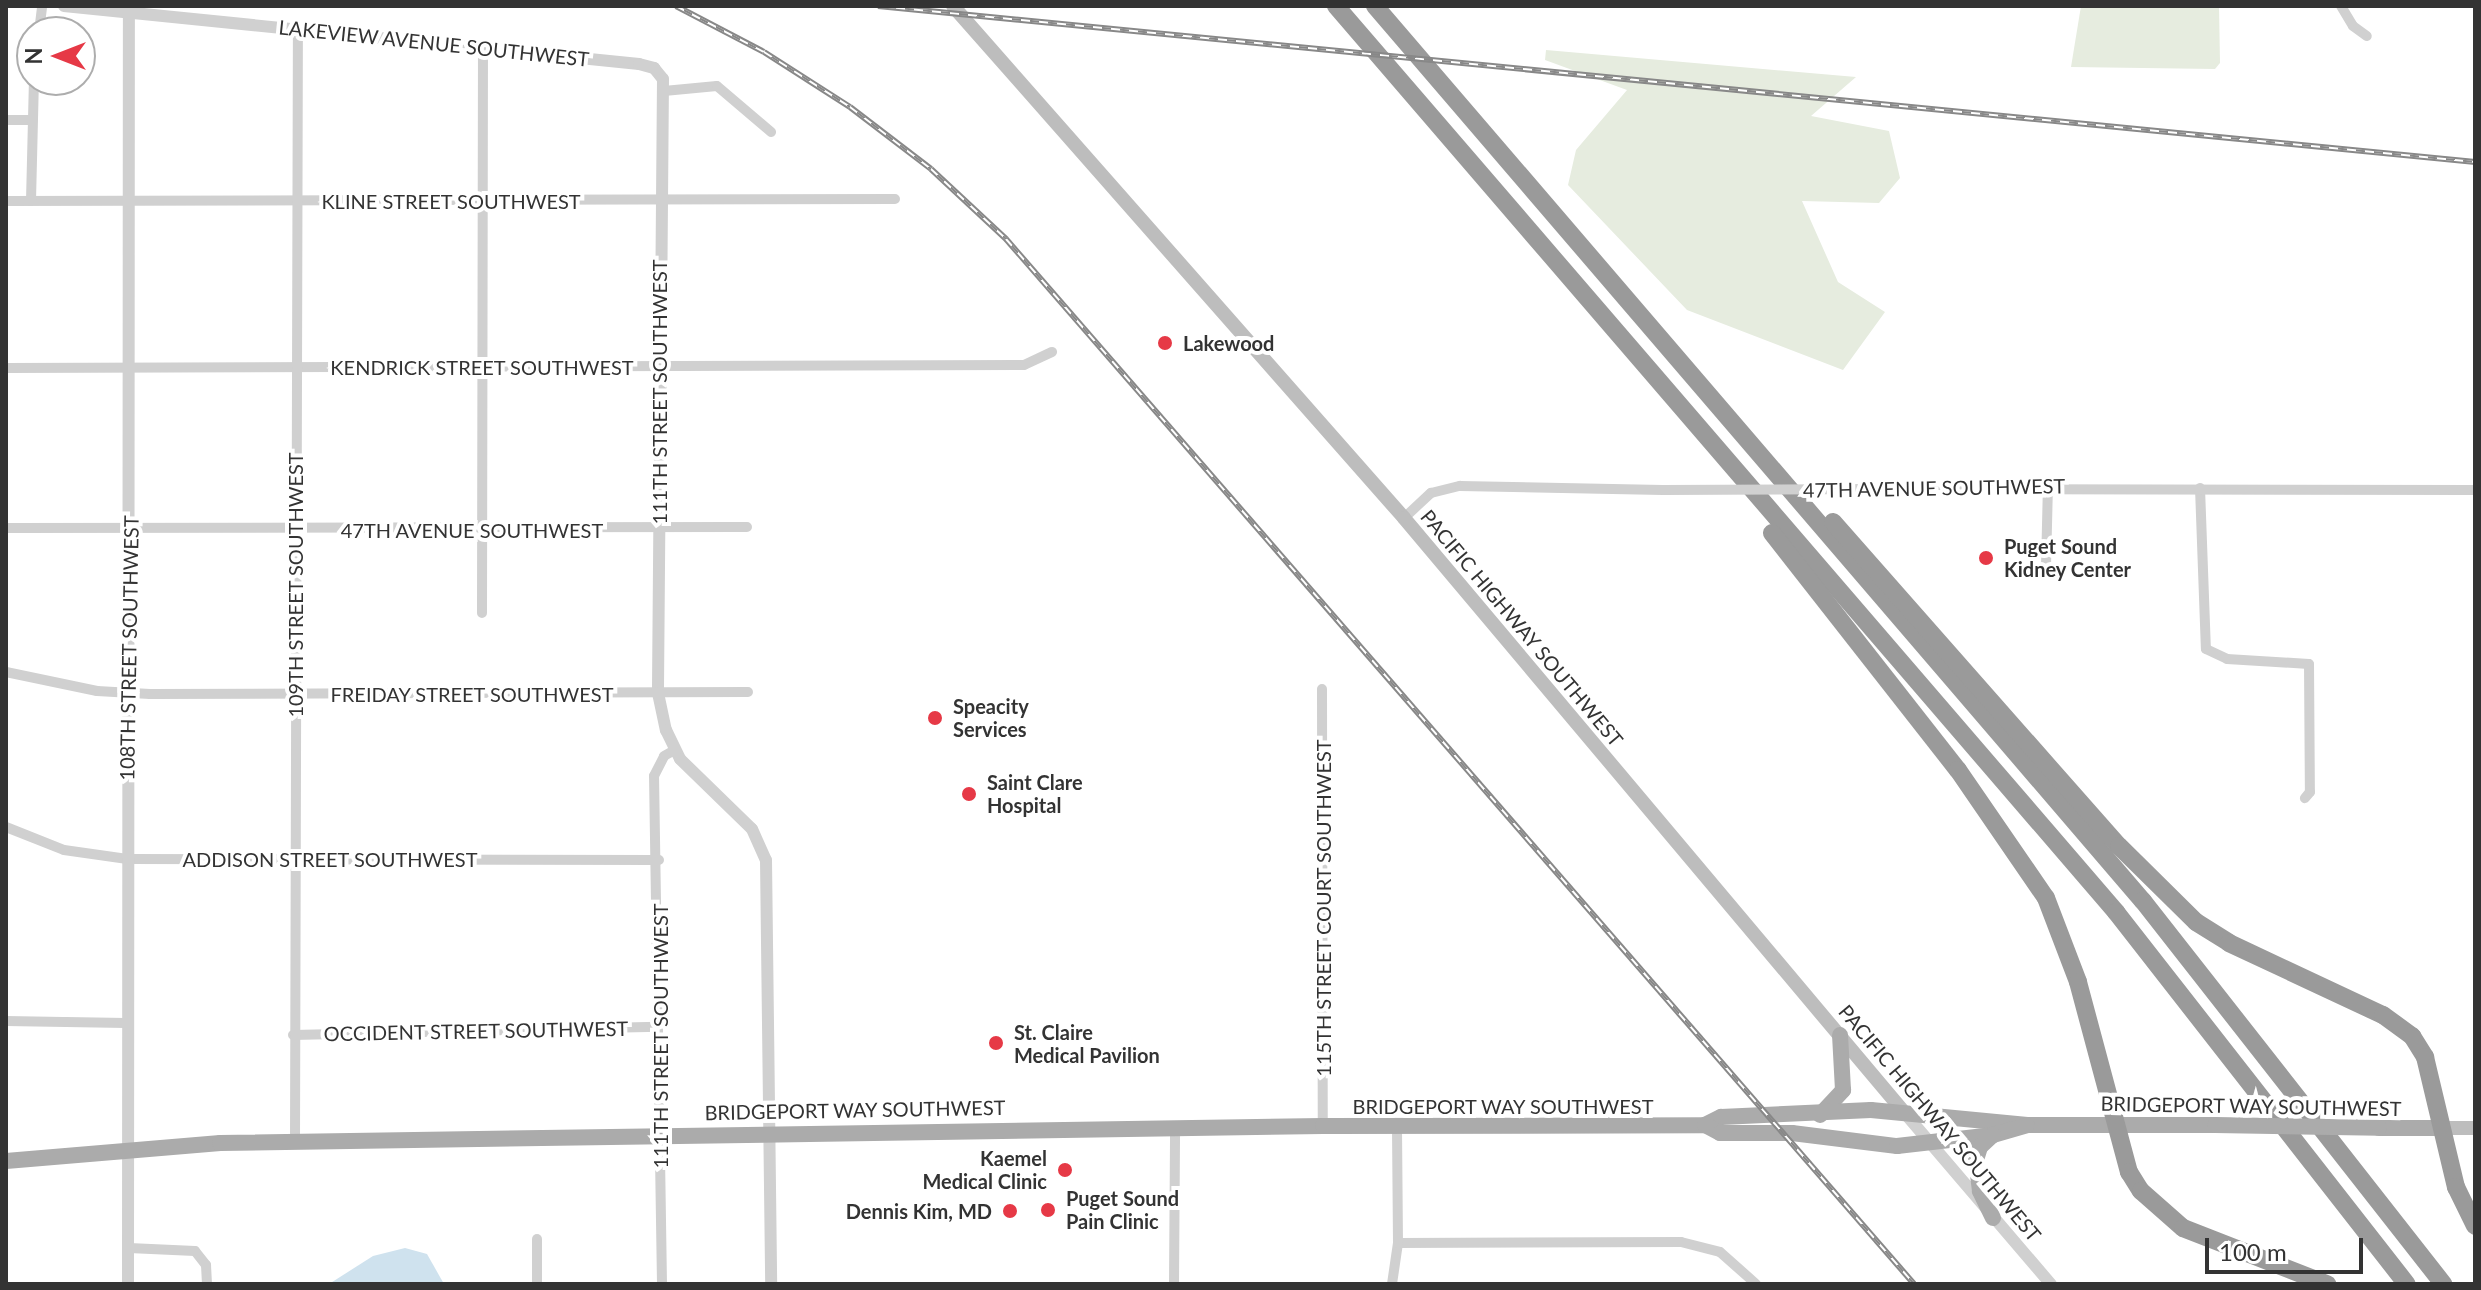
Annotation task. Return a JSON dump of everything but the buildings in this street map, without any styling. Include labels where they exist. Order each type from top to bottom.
[{"type":"highway","points":[[1336,6],[2116,912],[2407,1284]]},
{"type":"highway","points":[[1375,6],[2143,901],[2443,1284]]},
{"type":"highway","points":[[1753,446],[1850,539],[2167,896],[2229,943],[2383,1015],[2412,1036],[2425,1057],[2456,1187],[2475,1226]]},
{"type":"highway","points":[[1717,451],[1755,513],[1958,770],[2046,898],[2076,976],[2129,1172],[2166,1218],[2206,1239],[2327,1284]]},
{"type":"main road","name":"PACIFIC HIGHWAY SOUTHWEST","points":[[953,6],[1404,518],[1903,1111]]},
{"type":"main road","points":[[1820,1115],[1843,1090],[1840,1035]]},
{"type":"main road","name":"BRIDGEPORT WAY SOUTHWEST","points":[[6,1161],[128,1148],[295,1141],[768,1131],[1705,1125],[1721,1117],[1903,1111],[1997,1128]]},
{"type":"main road","name":"BRIDGEPORT WAY SOUTHWEST","points":[[1705,1125],[1720,1133],[1792,1133],[1861,1145],[1928,1143],[1997,1128],[2027,1125],[2116,1123],[2475,1128]]},
{"type":"main road","points":[[1993,1218],[1980,1191],[1976,1160],[1997,1128]]},
{"type":"street","name":"LAKEVIEW AVENUE SOUTHWEST","points":[[64,6],[130,8],[647,66],[663,79],[664,91]]},
{"type":"street","points":[[2341,6],[2353,26],[2367,36]]},
{"type":"street","name":"108TH STREET SOUTHWEST","points":[[128,1284],[126,1023],[130,8]]},
{"type":"street","name":"109TH STREET SOUTHWEST","points":[[295,1141],[298,29]]},
{"type":"street","points":[[482,613],[483,49]]},
{"type":"street","points":[[664,91],[717,86],[771,132]]},
{"type":"street","name":"111TH STREET SOUTHWEST","points":[[662,1284],[659,860],[654,776],[664,756],[675,750],[658,693],[660,200],[664,91]]},
{"type":"street","points":[[31,201],[29,120],[32,96]]},
{"type":"street","points":[[6,120],[29,120]]},
{"type":"street","name":"KLINE STREET SOUTHWEST","points":[[6,201],[483,203],[895,199]]},
{"type":"street","name":"KENDRICK STREET SOUTHWEST","points":[[6,368],[1024,365],[1052,352]]},
{"type":"street","name":"47TH AVENUE SOUTHWEST","points":[[1404,518],[1440,488],[1663,490],[2048,486],[2475,490]]},
{"type":"street","points":[[2046,566],[2048,486]]},
{"type":"street","points":[[2200,488],[2203,637],[2209,653],[2227,659],[2307,661],[2310,792],[2305,798]]},
{"type":"street","name":"47TH AVENUE SOUTHWEST","points":[[6,528],[295,531],[747,527]]},
{"type":"street","name":"FREIDAY STREET SOUTHWEST","points":[[6,672],[129,694],[295,696],[748,692]]},
{"type":"street","name":"115TH STREET COURT SOUTHWEST","points":[[1322,689],[1323,1126]]},
{"type":"street","points":[[675,750],[693,775],[752,829],[764,850],[770,882],[768,1131],[771,1284]]},
{"type":"street","name":"ADDISON STREET SOUTHWEST","points":[[6,827],[64,850],[127,859],[659,860]]},
{"type":"street","points":[[6,1021],[126,1023]]},
{"type":"street","name":"OCCIDENT STREET SOUTHWEST","points":[[293,1035],[659,1027]]},
{"type":"street","name":"PACIFIC HIGHWAY SOUTHWEST","points":[[1903,1111],[2051,1284]]},
{"type":"street","points":[[1392,1284],[1398,1243],[1397,1127]]},
{"type":"street","points":[[1174,1284],[1175,1128]]},
{"type":"street","points":[[537,1239],[537,1284]]},
{"type":"street","points":[[1398,1243],[1672,1242],[1720,1252],[1756,1284]]},
{"type":"street","points":[[129,1248],[195,1251],[206,1265],[207,1284]]},
{"type":"shaded area","points":[[2081,6],[2219,6],[2220,63],[2215,69],[2071,67]]},
{"type":"shaded area","points":[[1546,50],[1856,77],[1811,116],[1889,131],[1900,178],[1879,203],[1802,201],[1838,282],[1885,312],[1843,370],[1687,310],[1568,185],[1576,150],[1627,90],[1545,60]]},
{"type":"water","points":[[405,1248],[427,1254],[444,1284],[329,1284],[373,1256]]},
{"type":"railway","points":[[676,6],[764,52],[850,107],[931,169],[1006,239],[1914,1284]]},
{"type":"railway","points":[[878,6],[2475,162]]},
{"type":"place","name":"Lakewood","points":[[1165,343]]},
{"type":"place","name":"Puget Sound Kidney Center","points":[[1986,558]]},
{"type":"place","name":"Speacity Services","points":[[935,718]]},
{"type":"place","name":"Saint Clare Hospital","points":[[969,794]]},
{"type":"place","name":"St. Claire Medical Pavilion","points":[[996,1043]]},
{"type":"place","name":"Kaemel Medical Clinic","points":[[1065,1170]]},
{"type":"place","name":"Puget Sound Pain Clinic","points":[[1048,1210]]},
{"type":"place","name":"Dennis Kim, MD","points":[[1010,1211]]}]
